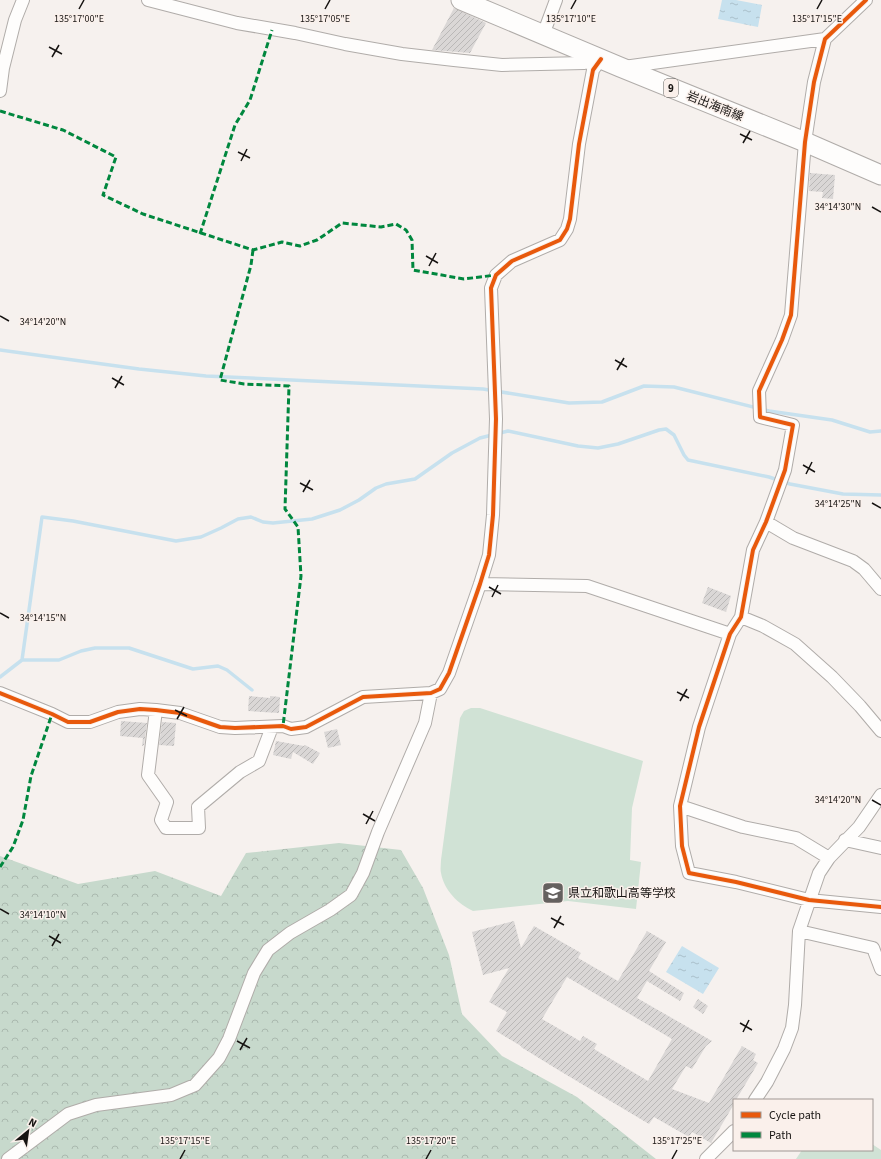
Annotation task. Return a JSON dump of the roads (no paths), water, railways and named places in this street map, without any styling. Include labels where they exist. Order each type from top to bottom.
[{"type":"main road","name":"岩出海南線","points":[[461,0],[600,59],[881,174]]},
{"type":"street","points":[[0,91],[3,68],[15,20],[23,0]]},
{"type":"street","points":[[148,0],[237,23],[402,54],[502,65],[584,63],[600,59]]},
{"type":"street","points":[[543,35],[556,0]]},
{"type":"street","points":[[866,0],[825,39],[814,82],[805,142],[792,315],[759,390],[760,416],[793,425],[785,470],[766,522],[753,550],[741,617],[730,634],[699,727],[680,806],[682,846],[689,873],[736,882],[809,900],[881,908]]},
{"type":"street","points":[[620,67],[825,39]]},
{"type":"street","points":[[0,694],[46,711],[68,722],[90,722],[118,712],[156,710],[180,713],[220,727],[235,728],[283,726],[291,729],[306,727],[363,697],[431,693],[440,688],[448,673],[489,555],[493,515],[496,420],[491,288],[496,275],[512,261],[560,240],[567,229],[570,219],[579,144],[593,70],[600,59]]},
{"type":"street","points":[[766,522],[793,538],[853,561],[864,569],[881,589]]},
{"type":"street","points":[[480,584],[587,586],[730,634]]},
{"type":"street","points":[[741,617],[762,626],[794,644],[836,682],[860,706],[881,731]]},
{"type":"street","points":[[8,1159],[68,1114],[96,1105],[170,1095],[195,1085],[219,1058],[229,1039],[254,973],[268,950],[290,933],[330,910],[351,895],[363,873],[378,832],[424,723],[431,693]]},
{"type":"street","points":[[156,710],[148,775],[167,802],[161,820],[166,828],[199,828],[198,807],[240,772],[259,761],[272,727]]},
{"type":"street","points":[[756,1099],[767,1082],[784,1049],[792,1028],[795,1005],[798,931],[819,873],[829,858],[859,826],[881,795]]},
{"type":"street","points":[[680,806],[744,827],[796,838],[829,858]]},
{"type":"street","points":[[845,840],[881,848]]},
{"type":"street","points":[[798,931],[873,948],[881,969]]},
{"type":"street","points":[[706,1159],[733,1132]]},
{"type":"water","points":[[722,0],[736,0],[762,5],[758,27],[718,19]]},
{"type":"water","points":[[682,946],[719,968],[703,994],[666,972]]},
{"type":"waterway","points":[[0,350],[139,369],[206,376],[483,389],[569,403],[602,402],[644,386],[674,387],[769,411],[832,420],[870,432],[881,431]]},
{"type":"waterway","points":[[22,660],[42,517],[73,521],[176,541],[201,537],[238,519],[251,517],[263,522],[273,523],[312,519],[340,510],[359,500],[376,488],[386,484],[415,479],[452,453],[480,438],[508,431],[578,446],[598,448],[618,444],[666,429],[674,435],[688,460],[769,477],[790,484],[843,494],[881,495]]},
{"type":"waterway","points":[[0,677],[22,660],[59,660],[81,651],[95,648],[129,648],[193,669],[218,666],[227,670],[252,690]]},
{"type":"place","name":"県立和歌山高等学校","points":[[553,893]]}]
